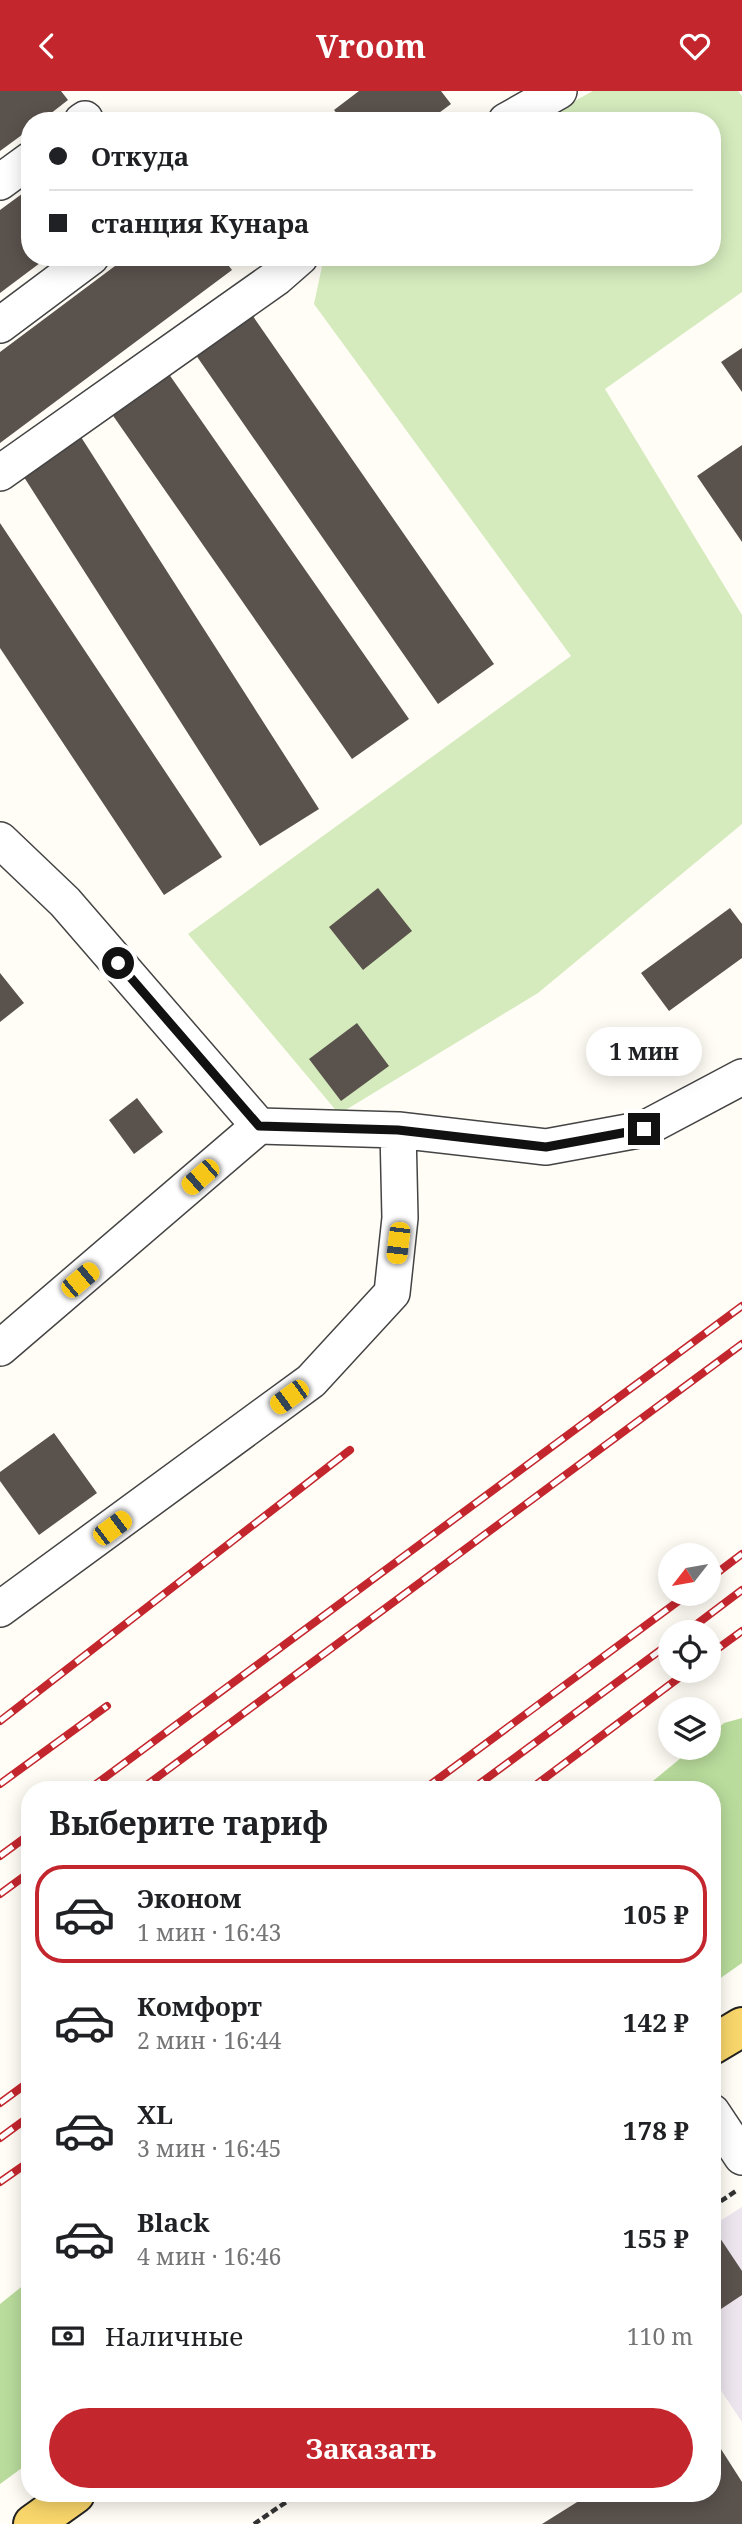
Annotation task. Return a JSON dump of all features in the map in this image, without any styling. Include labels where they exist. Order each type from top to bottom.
[{"type":"main road","points":[[721,2040],[742,2027]]},
{"type":"main road","points":[[33,2524],[64,2502]]},
{"type":"street","points":[[522,112],[559,91]]},
{"type":"street","points":[[0,182],[21,167]]},
{"type":"street","points":[[0,324],[79,266]]},
{"type":"street","points":[[0,473],[288,268]]},
{"type":"street","points":[[0,840],[65,902],[259,1126]]},
{"type":"street","points":[[0,1348],[259,1126],[398,1130],[546,1147],[644,1129],[742,1077]]},
{"type":"street","points":[[0,1609],[311,1381],[392,1293],[400,1218],[398,1130]]},
{"type":"street","points":[[721,2126],[742,2157]]},
{"type":"path","points":[[721,2201],[742,2186]]},
{"type":"path","points":[[254,2524],[286,2502]]},
{"type":"shaded area","points":[[742,2207],[742,2422],[721,2390],[721,2220]]},
{"type":"green space","points":[[593,91],[738,91],[742,96],[742,292],[605,389],[742,615],[742,824],[538,993],[339,1114],[188,934],[571,656],[314,304],[322,266],[721,266],[721,112],[554,112]]},
{"type":"green space","points":[[742,1718],[742,1963],[721,1978],[721,1781],[653,1781],[678,1760],[721,1760],[721,1726]]},
{"type":"green space","points":[[21,2287],[21,2469],[0,2484],[0,2304]]},
{"type":"building","points":[[0,91],[61,91],[68,100],[53,112],[21,112],[21,136],[0,151]]},
{"type":"building","points":[[359,91],[441,91],[451,104],[440,112],[334,110]]},
{"type":"building","points":[[21,195],[21,266],[36,266],[0,293],[0,210]]},
{"type":"building","points":[[115,266],[229,266],[232,270],[0,443],[0,352]]},
{"type":"building","points":[[248,309],[494,664],[438,704],[191,348]]},
{"type":"building","points":[[742,348],[742,392],[721,362]]},
{"type":"building","points":[[164,367],[409,719],[352,759],[107,407]]},
{"type":"building","points":[[81,437],[319,809],[260,846],[22,474]]},
{"type":"building","points":[[742,445],[742,542],[697,476]]},
{"type":"building","points":[[0,523],[222,857],[164,895],[0,648]]},
{"type":"building","points":[[378,888],[412,931],[363,970],[329,927]]},
{"type":"building","points":[[730,908],[742,924],[742,958],[669,1011],[641,973]]},
{"type":"building","points":[[0,973],[24,1003],[0,1022]]},
{"type":"building","points":[[357,1023],[389,1066],[341,1101],[309,1059]]},
{"type":"building","points":[[137,1098],[163,1132],[134,1154],[109,1120]]},
{"type":"building","points":[[54,1433],[97,1493],[39,1535],[0,1481],[0,1472]]},
{"type":"building","points":[[721,2240],[742,2271],[742,2295],[721,2309]]},
{"type":"building","points":[[721,2449],[742,2482],[742,2524],[542,2524],[577,2502],[721,2502]]},
{"type":"railway","points":[[100,1781],[742,1306]]},
{"type":"railway","points":[[152,1781],[742,1344]]},
{"type":"railway","points":[[0,1721],[350,1450]]},
{"type":"railway","points":[[721,1570],[742,1554]]},
{"type":"railway","points":[[702,1620],[742,1590]]},
{"type":"railway","points":[[435,1781],[670,1607]]},
{"type":"railway","points":[[721,1646],[742,1631]]},
{"type":"railway","points":[[483,1781],[658,1652]]},
{"type":"railway","points":[[541,1781],[672,1683]]},
{"type":"railway","points":[[0,1784],[107,1706]]},
{"type":"railway","points":[[0,1856],[21,1841]]},
{"type":"railway","points":[[0,1894],[21,1879]]},
{"type":"railway","points":[[0,2103],[21,2088]]},
{"type":"railway","points":[[0,2138],[21,2123]]},
{"type":"railway","points":[[0,2182],[21,2167]]},
{"type":"route","points":[[118,963],[259,1126],[398,1130],[546,1147],[644,1129]]}]
